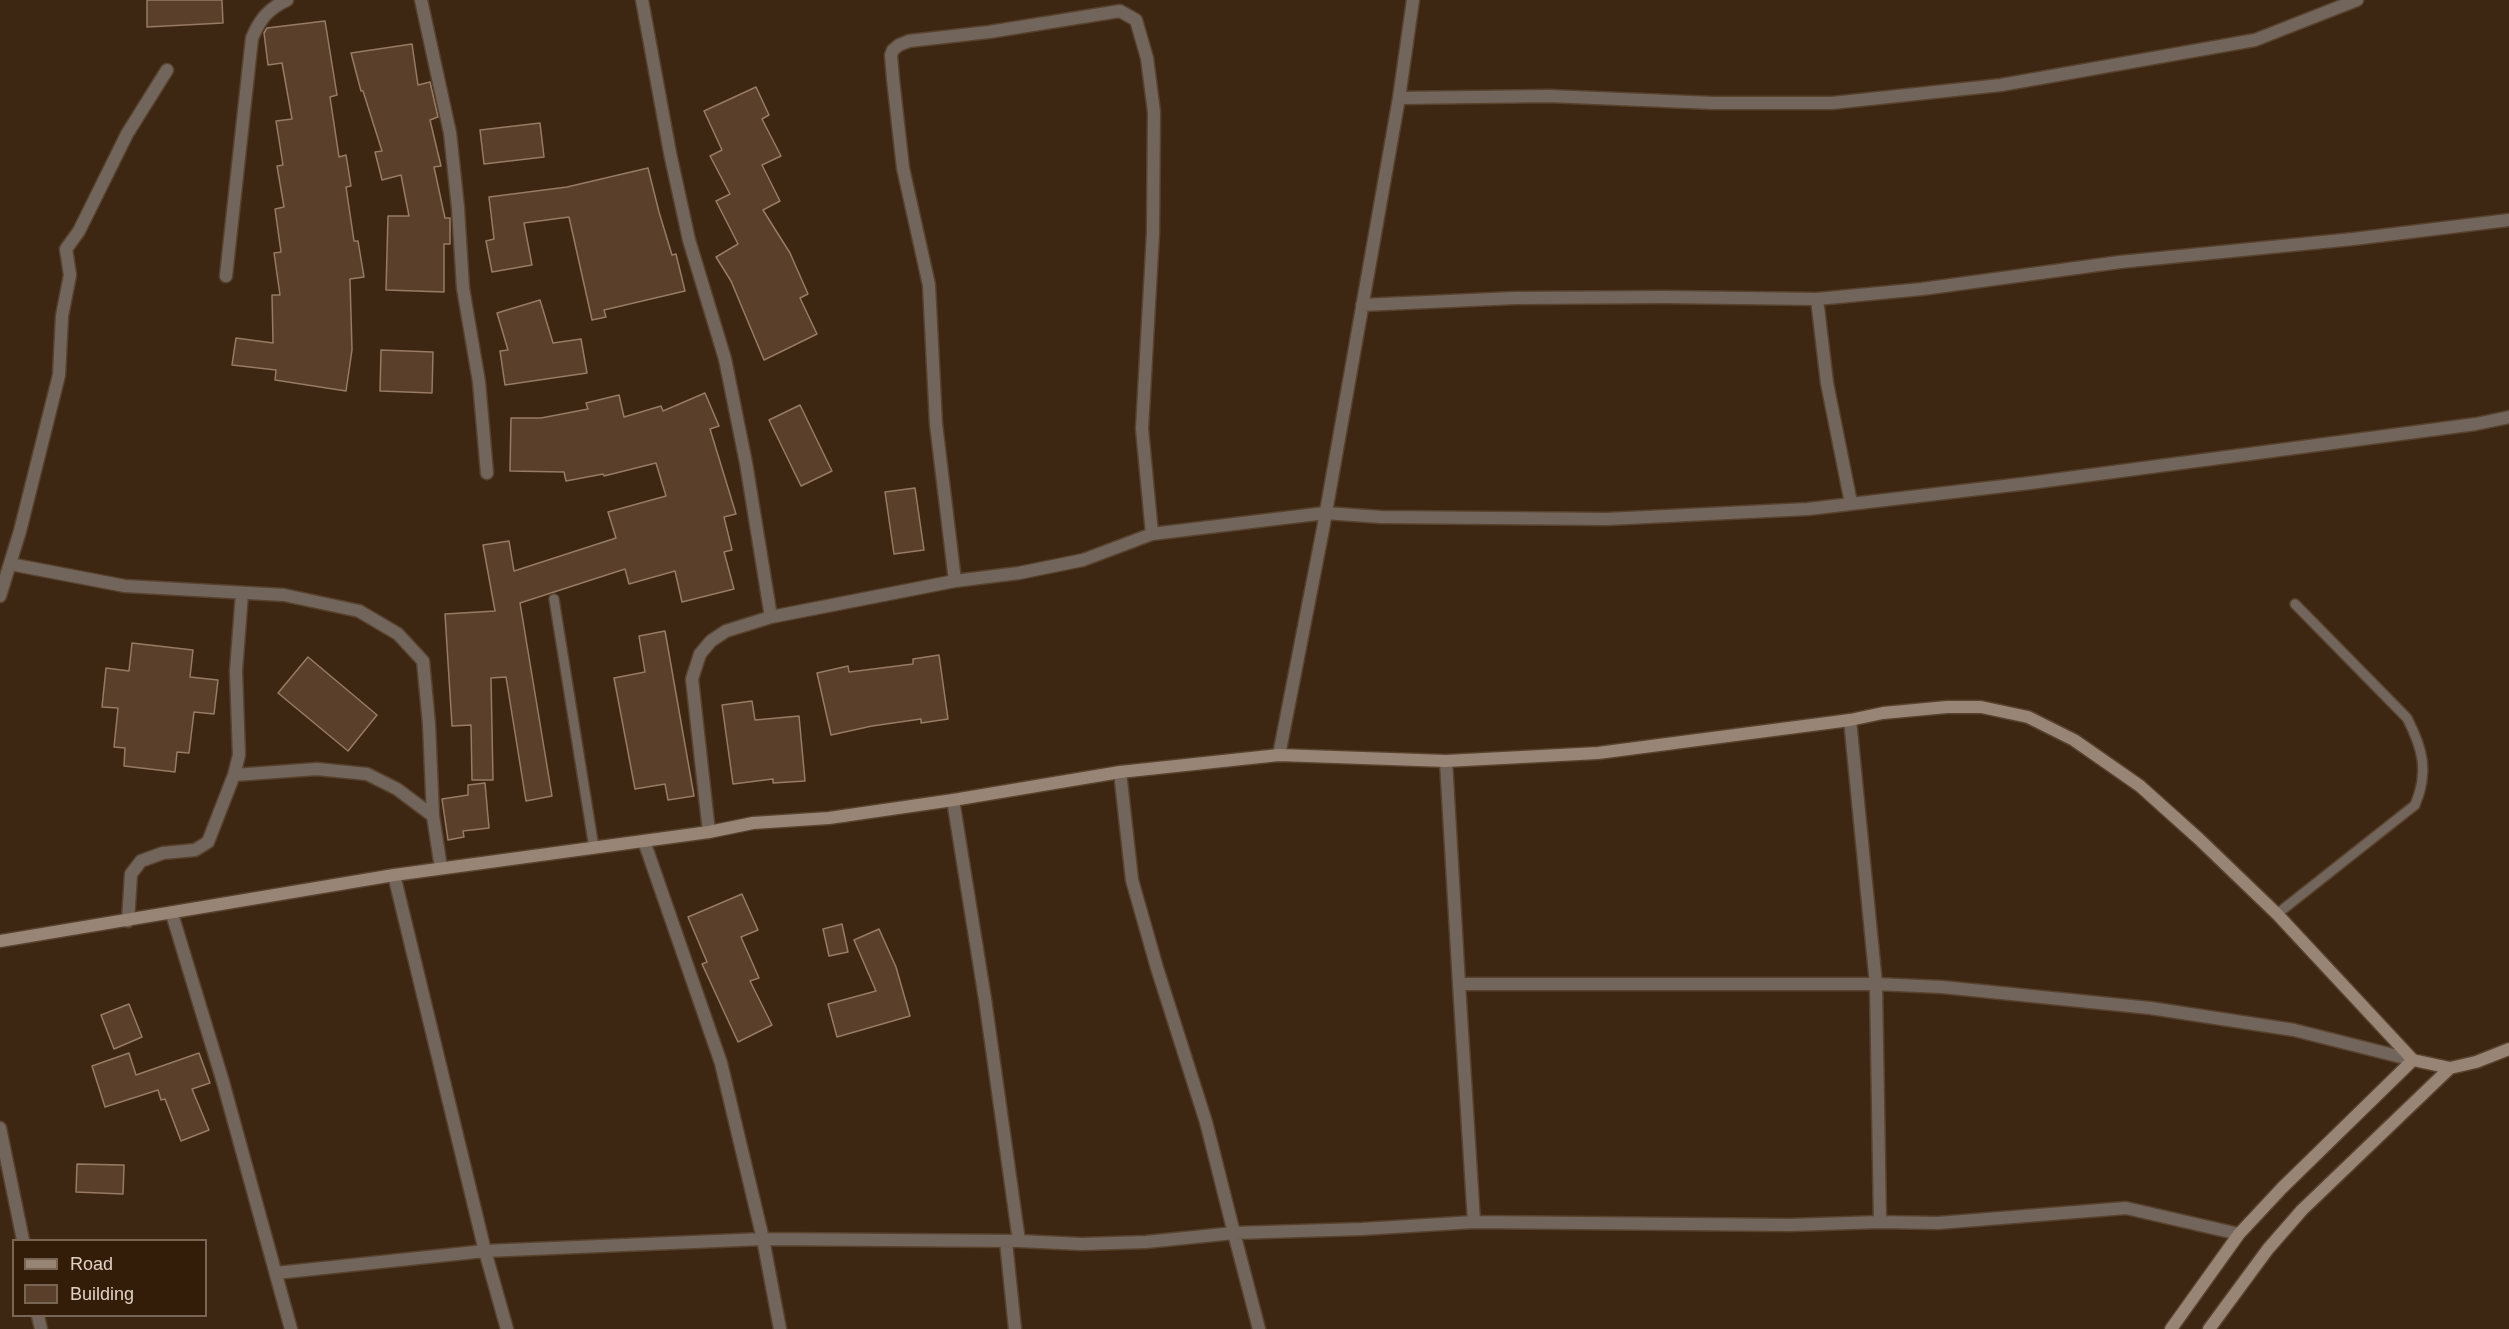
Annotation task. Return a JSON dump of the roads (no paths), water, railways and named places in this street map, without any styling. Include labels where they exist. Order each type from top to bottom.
[{"type":"street","points":[[226,276],[252,38],[260,20],[272,7],[287,0]]},
{"type":"street","points":[[421,0],[450,133],[459,208],[463,288],[478,382],[487,473]]},
{"type":"street","points":[[642,0],[688,240],[725,359],[746,463],[771,618]]},
{"type":"street","points":[[1279,755],[1399,98],[1413,0]]},
{"type":"street","points":[[1399,98],[1549,96],[1713,104],[1832,103],[2001,85],[2255,40],[2357,0]]},
{"type":"street","points":[[955,581],[936,424],[929,285],[903,168],[892,67],[893,50],[898,45],[909,41],[989,32],[1120,11],[1136,21],[1147,58],[1155,112],[1153,232],[1142,429],[1152,534]]},
{"type":"street","points":[[0,596],[46,434],[59,375],[62,316],[70,275],[66,249],[79,231],[127,134],[167,70]]},
{"type":"street","points":[[1362,305],[1526,297],[1817,300],[1922,289],[2120,262],[2353,239],[2509,220]]},
{"type":"street","points":[[1817,300],[1827,383],[1851,503]]},
{"type":"street","points":[[709,832],[692,679],[700,654],[711,641],[726,631],[771,618],[955,581],[1019,573],[1083,560],[1152,534],[1325,513],[1381,518],[1607,519],[1808,508],[2030,483],[2476,424],[2509,417]]},
{"type":"street","points":[[10,564],[125,586],[284,595],[358,611],[398,634],[423,661],[429,724],[433,816],[441,868]]},
{"type":"street","points":[[128,921],[131,874],[141,861],[163,853],[195,850],[208,842],[234,775],[239,755],[236,671],[242,593]]},
{"type":"street","points":[[0,941],[394,875],[709,832],[753,823],[829,818],[1120,772],[1279,755],[1446,761],[1598,753],[1850,720],[1883,713],[1947,707],[1981,707],[2028,717],[2074,740],[2140,786],[2277,914],[2413,1060]]},
{"type":"street","points":[[1850,720],[1876,984],[1880,1222]]},
{"type":"street","points":[[1446,761],[1474,1222]]},
{"type":"street","points":[[234,775],[317,769],[367,774],[398,789],[433,816]]},
{"type":"street","points":[[1120,772],[1132,880],[1157,968],[1206,1122],[1259,1329]]},
{"type":"street","points":[[953,800],[985,999],[1013,1242],[1016,1329]]},
{"type":"street","points":[[645,840],[721,1063],[764,1239],[780,1329]]},
{"type":"street","points":[[394,875],[485,1251],[507,1329]]},
{"type":"street","points":[[172,914],[223,1082],[291,1329]]},
{"type":"street","points":[[1459,984],[1876,984],[1942,987],[2150,1008],[2228,1019],[2294,1030],[2450,1068],[2476,1062],[2509,1049]]},
{"type":"street","points":[[2171,1329],[2239,1234],[2282,1188],[2413,1060]]},
{"type":"street","points":[[2209,1329],[2268,1249],[2302,1210],[2450,1068]]},
{"type":"street","points":[[0,1128],[23,1239]]},
{"type":"street","points":[[276,1273],[485,1251],[764,1239],[1136,1243],[1234,1233],[1362,1229],[1474,1222],[1790,1225],[1938,1223],[2126,1208],[2239,1234]]},
{"type":"lane","points":[[554,598],[594,848]]},
{"type":"lane","points":[[2277,914],[2415,805],[2423,787],[2424,769],[2419,740],[2407,718],[2295,604]]}]
